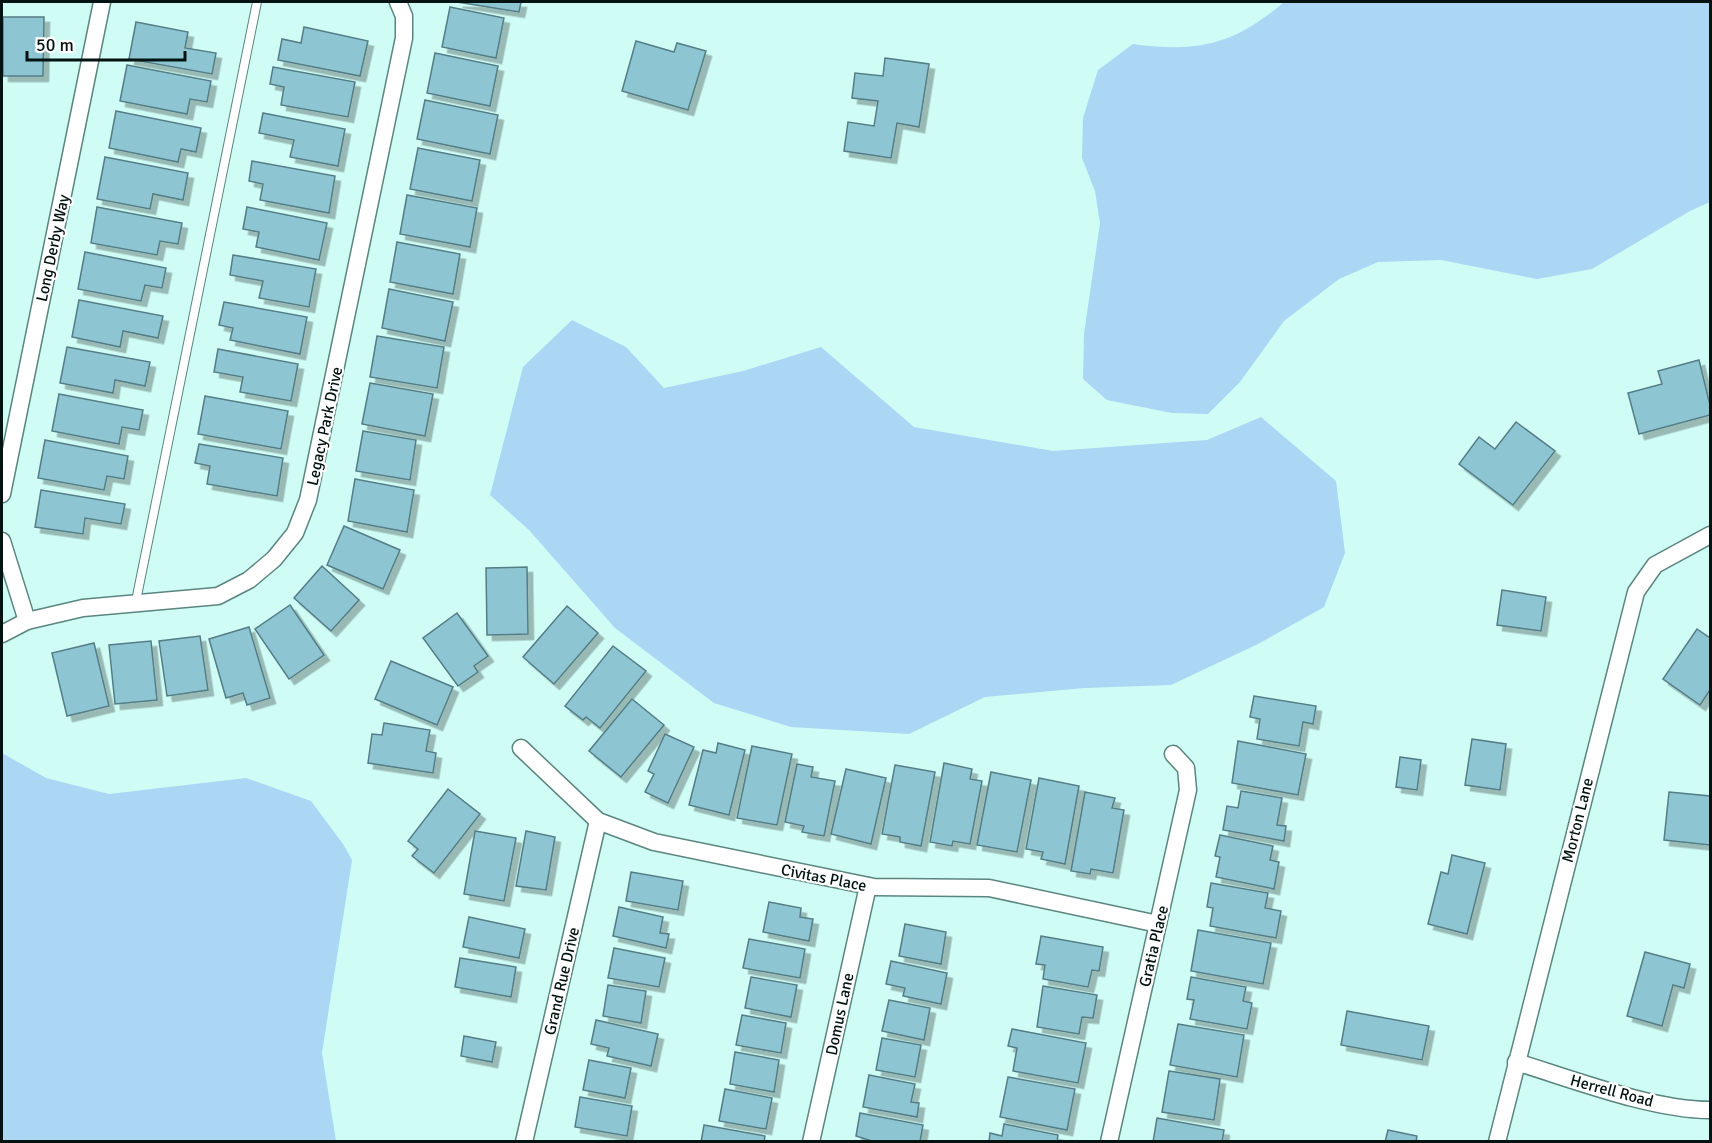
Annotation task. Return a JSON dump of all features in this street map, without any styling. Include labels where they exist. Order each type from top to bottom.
[{"type":"street","name":"Long Derby Way","points":[[2,494],[102,2]]},
{"type":"street","name":"Legacy Park Drive","points":[[2,634],[27,621],[83,608],[218,596],[249,579],[274,559],[295,533],[308,500],[404,38],[404,16],[398,2]]},
{"type":"street","name":"Morton Lane","points":[[1497,1142],[1636,592],[1655,565],[1710,535]]},
{"type":"street","points":[[2,541],[27,621]]},
{"type":"street","name":"Civitas Place","points":[[521,748],[598,821],[654,842],[868,886],[989,888],[1158,924]]},
{"type":"street","name":"Gratia Place","points":[[1109,1142],[1188,790],[1186,768],[1173,754]]},
{"type":"street","name":"Grand Rue Drive","points":[[524,1142],[598,821]]},
{"type":"street","name":"Domus Lane","points":[[811,1142],[868,886]]},
{"type":"street","name":"Herrell Road","points":[[1516,1062],[1627,1096],[1697,1110],[1710,1110]]},
{"type":"lane","points":[[136,602],[257,2]]},
{"type":"water","points":[[1284,2],[1710,2],[1710,202],[1690,211],[1592,269],[1537,279],[1441,260],[1378,262],[1339,279],[1284,321],[1240,382],[1208,414],[1172,413],[1107,400],[1083,379],[1084,334],[1100,223],[1095,191],[1082,158],[1083,118],[1098,70],[1133,44],[1156,47],[1196,46],[1231,37],[1266,17]]},
{"type":"water","points":[[572,320],[626,347],[664,388],[743,371],[821,347],[914,427],[1053,451],[1207,440],[1261,417],[1336,481],[1345,553],[1324,607],[1258,644],[1171,685],[1084,688],[985,697],[909,734],[791,727],[714,703],[615,628],[529,530],[490,495],[523,367]]},
{"type":"water","points":[[2,753],[46,778],[109,794],[246,778],[311,801],[352,860],[322,1053],[336,1141],[2,1141]]},
{"type":"building","points":[[457,2],[521,2],[519,12]]},
{"type":"building","points":[[450,7],[504,18],[496,58],[442,47]]},
{"type":"building","points":[[3,17],[44,17],[43,76],[3,76]]},
{"type":"building","points":[[136,22],[188,32],[185,48],[216,53],[212,74],[129,59]]},
{"type":"building","points":[[304,27],[368,41],[360,76],[278,60],[282,39],[301,43]]},
{"type":"building","points":[[636,41],[674,52],[677,43],[706,51],[688,110],[622,91]]},
{"type":"building","points":[[435,53],[498,66],[490,106],[427,93]]},
{"type":"building","points":[[885,58],[929,64],[919,127],[897,123],[891,158],[844,151],[848,122],[874,126],[878,101],[852,98],[855,73],[883,76]]},
{"type":"building","points":[[127,65],[211,81],[207,102],[190,99],[187,114],[120,101]]},
{"type":"building","points":[[273,67],[355,82],[348,117],[281,105],[284,87],[270,84]]},
{"type":"building","points":[[425,100],[498,115],[490,154],[417,139]]},
{"type":"building","points":[[116,111],[201,128],[196,152],[181,149],[178,162],[109,148]]},
{"type":"building","points":[[263,113],[345,129],[338,166],[290,157],[294,140],[259,133]]},
{"type":"building","points":[[418,148],[480,160],[472,201],[410,189]]},
{"type":"building","points":[[105,157],[188,173],[183,200],[153,194],[150,209],[97,199]]},
{"type":"building","points":[[252,161],[335,176],[329,213],[260,200],[263,184],[249,181]]},
{"type":"building","points":[[407,195],[477,208],[470,247],[400,234]]},
{"type":"building","points":[[97,207],[182,223],[178,244],[160,241],[157,255],[91,243]]},
{"type":"building","points":[[247,207],[327,223],[319,260],[256,247],[259,232],[243,229]]},
{"type":"building","points":[[397,242],[460,254],[453,294],[390,282]]},
{"type":"building","points":[[85,252],[166,268],[162,288],[145,285],[141,301],[78,289]]},
{"type":"building","points":[[233,255],[316,269],[309,307],[259,298],[263,281],[230,275]]},
{"type":"building","points":[[389,289],[453,302],[445,341],[382,328]]},
{"type":"building","points":[[79,300],[163,316],[158,338],[123,331],[120,347],[72,337]]},
{"type":"building","points":[[224,302],[307,317],[300,354],[230,340],[233,328],[219,325]]},
{"type":"building","points":[[377,336],[444,347],[437,388],[370,377]]},
{"type":"building","points":[[67,347],[150,362],[145,386],[115,380],[113,393],[60,383]]},
{"type":"building","points":[[218,349],[298,364],[291,401],[240,392],[243,377],[214,372]]},
{"type":"building","points":[[1699,360],[1710,405],[1710,415],[1639,434],[1628,393],[1662,384],[1658,371]]},
{"type":"building","points":[[370,383],[433,394],[425,436],[362,424]]},
{"type":"building","points":[[59,394],[143,410],[139,430],[122,427],[119,444],[52,431]]},
{"type":"building","points":[[205,396],[288,411],[281,449],[198,434]]},
{"type":"building","points":[[1516,422],[1555,451],[1513,505],[1459,464],[1479,437],[1495,449]]},
{"type":"building","points":[[363,431],[416,440],[410,480],[356,471]]},
{"type":"building","points":[[45,440],[128,456],[124,479],[107,476],[104,490],[38,478]]},
{"type":"building","points":[[199,444],[283,458],[277,496],[207,484],[210,466],[195,463]]},
{"type":"building","points":[[355,479],[414,490],[407,532],[348,521]]},
{"type":"building","points":[[41,490],[125,504],[121,524],[85,518],[83,534],[35,527]]},
{"type":"building","points":[[344,526],[400,550],[383,589],[327,565]]},
{"type":"building","points":[[322,566],[359,600],[331,631],[294,598]]},
{"type":"building","points":[[527,567],[528,634],[487,635],[486,568]]},
{"type":"building","points":[[1502,590],[1546,597],[1541,631],[1497,625]]},
{"type":"building","points":[[290,605],[324,655],[289,679],[255,629]]},
{"type":"building","points":[[567,606],[598,633],[554,684],[523,657]]},
{"type":"building","points":[[457,613],[488,656],[474,666],[478,672],[458,686],[423,638]]},
{"type":"building","points":[[249,627],[270,698],[247,705],[243,693],[226,698],[209,639]]},
{"type":"building","points":[[1697,629],[1710,638],[1710,690],[1700,705],[1663,679]]},
{"type":"building","points":[[200,636],[208,690],[167,696],[159,641]]},
{"type":"building","points":[[151,641],[157,700],[115,704],[109,645]]},
{"type":"building","points":[[94,643],[109,706],[67,716],[52,653]]},
{"type":"building","points":[[613,646],[646,671],[600,728],[586,717],[583,720],[565,706]]},
{"type":"building","points":[[391,661],[453,687],[437,725],[375,699]]},
{"type":"building","points":[[1254,696],[1316,706],[1313,724],[1303,722],[1299,746],[1257,739],[1260,719],[1250,717]]},
{"type":"building","points":[[632,699],[664,725],[621,777],[589,751]]},
{"type":"building","points":[[384,723],[430,730],[426,751],[436,753],[433,773],[368,763],[372,734],[382,735]]},
{"type":"building","points":[[665,734],[694,747],[668,803],[645,792],[654,774],[648,771]]},
{"type":"building","points":[[1472,739],[1506,744],[1500,790],[1465,785]]},
{"type":"building","points":[[1238,741],[1306,754],[1298,795],[1232,783]]},
{"type":"building","points":[[718,743],[745,750],[729,815],[689,805],[703,750],[716,753]]},
{"type":"building","points":[[752,746],[792,754],[777,825],[737,818]]},
{"type":"building","points":[[1400,757],[1421,760],[1417,790],[1396,787]]},
{"type":"building","points":[[944,763],[972,769],[970,779],[982,781],[970,844],[953,841],[952,846],[930,842]]},
{"type":"building","points":[[797,764],[813,767],[811,777],[835,781],[824,836],[802,832],[804,826],[785,822]]},
{"type":"building","points":[[895,765],[935,772],[921,846],[900,842],[900,837],[882,834]]},
{"type":"building","points":[[846,769],[886,778],[871,844],[831,834]]},
{"type":"building","points":[[991,772],[1031,780],[1017,852],[977,845]]},
{"type":"building","points":[[1039,778],[1079,786],[1065,864],[1041,859],[1043,852],[1026,849]]},
{"type":"building","points":[[448,789],[480,814],[434,873],[412,856],[418,849],[408,841]]},
{"type":"building","points":[[1241,791],[1282,798],[1277,825],[1286,826],[1284,841],[1223,830],[1227,806],[1238,808]]},
{"type":"building","points":[[1085,792],[1115,798],[1112,808],[1124,810],[1113,873],[1091,869],[1090,874],[1071,871]]},
{"type":"building","points":[[1669,792],[1710,796],[1710,845],[1664,840]]},
{"type":"building","points":[[475,831],[516,838],[504,901],[464,894]]},
{"type":"building","points":[[526,831],[555,837],[546,890],[516,886]]},
{"type":"building","points":[[1220,835],[1273,846],[1270,860],[1279,862],[1274,889],[1216,877],[1220,857],[1215,856]]},
{"type":"building","points":[[1452,855],[1485,863],[1467,934],[1428,924],[1441,872],[1448,874]]},
{"type":"building","points":[[631,872],[683,881],[678,910],[626,901]]},
{"type":"building","points":[[1211,883],[1268,893],[1265,908],[1281,911],[1276,938],[1210,926],[1213,908],[1207,907]]},
{"type":"building","points":[[769,902],[801,908],[800,917],[813,919],[809,941],[763,932]]},
{"type":"building","points":[[619,907],[663,917],[660,933],[669,934],[666,948],[613,936]]},
{"type":"building","points":[[469,917],[525,929],[519,958],[463,947]]},
{"type":"building","points":[[905,924],[946,932],[941,964],[899,956]]},
{"type":"building","points":[[1198,930],[1271,943],[1263,984],[1191,971]]},
{"type":"building","points":[[1041,936],[1103,947],[1099,971],[1092,970],[1088,987],[1043,979],[1045,965],[1036,964]]},
{"type":"building","points":[[749,939],[805,949],[800,978],[743,968]]},
{"type":"building","points":[[614,948],[665,958],[659,987],[608,978]]},
{"type":"building","points":[[1645,952],[1690,964],[1684,988],[1673,985],[1662,1026],[1627,1016]]},
{"type":"building","points":[[460,958],[516,967],[511,997],[455,987]]},
{"type":"building","points":[[891,961],[947,973],[941,1004],[903,996],[905,988],[886,984]]},
{"type":"building","points":[[751,977],[797,985],[791,1017],[745,1008]]},
{"type":"building","points":[[1191,977],[1246,987],[1243,1001],[1252,1003],[1247,1029],[1190,1019],[1194,1000],[1187,999]]},
{"type":"building","points":[[608,985],[646,991],[641,1023],[603,1016]]},
{"type":"building","points":[[1043,986],[1097,995],[1093,1018],[1082,1017],[1079,1034],[1037,1027]]},
{"type":"building","points":[[889,1000],[930,1008],[924,1040],[882,1031]]},
{"type":"building","points":[[1347,1011],[1429,1026],[1422,1060],[1341,1045]]},
{"type":"building","points":[[742,1015],[786,1023],[781,1053],[736,1045]]},
{"type":"building","points":[[596,1020],[658,1034],[651,1066],[607,1056],[609,1048],[591,1044]]},
{"type":"building","points":[[1178,1024],[1244,1035],[1237,1077],[1170,1065]]},
{"type":"building","points":[[1012,1029],[1086,1043],[1078,1083],[1013,1071],[1017,1048],[1008,1046]]},
{"type":"building","points":[[464,1036],[496,1042],[492,1062],[461,1056]]},
{"type":"building","points":[[882,1038],[921,1045],[915,1077],[876,1070]]},
{"type":"building","points":[[735,1052],[779,1060],[774,1092],[730,1084]]},
{"type":"building","points":[[589,1060],[631,1068],[625,1098],[583,1090]]},
{"type":"building","points":[[1169,1071],[1220,1079],[1214,1120],[1162,1112]]},
{"type":"building","points":[[869,1075],[915,1084],[911,1102],[919,1103],[917,1117],[863,1107]]},
{"type":"building","points":[[1008,1077],[1075,1089],[1067,1130],[1000,1117]]},
{"type":"building","points":[[725,1089],[772,1098],[766,1129],[719,1121]]},
{"type":"building","points":[[580,1097],[632,1106],[627,1136],[575,1127]]},
{"type":"building","points":[[860,1113],[923,1125],[920,1142],[875,1142],[856,1136]]},
{"type":"building","points":[[1157,1118],[1224,1130],[1222,1142],[1153,1142]]},
{"type":"building","points":[[1004,1124],[1058,1135],[1057,1142],[989,1142],[990,1133],[1002,1136]]},
{"type":"building","points":[[704,1125],[765,1136],[764,1142],[701,1142]]},
{"type":"building","points":[[1388,1130],[1417,1136],[1416,1142],[1385,1142]]}]
